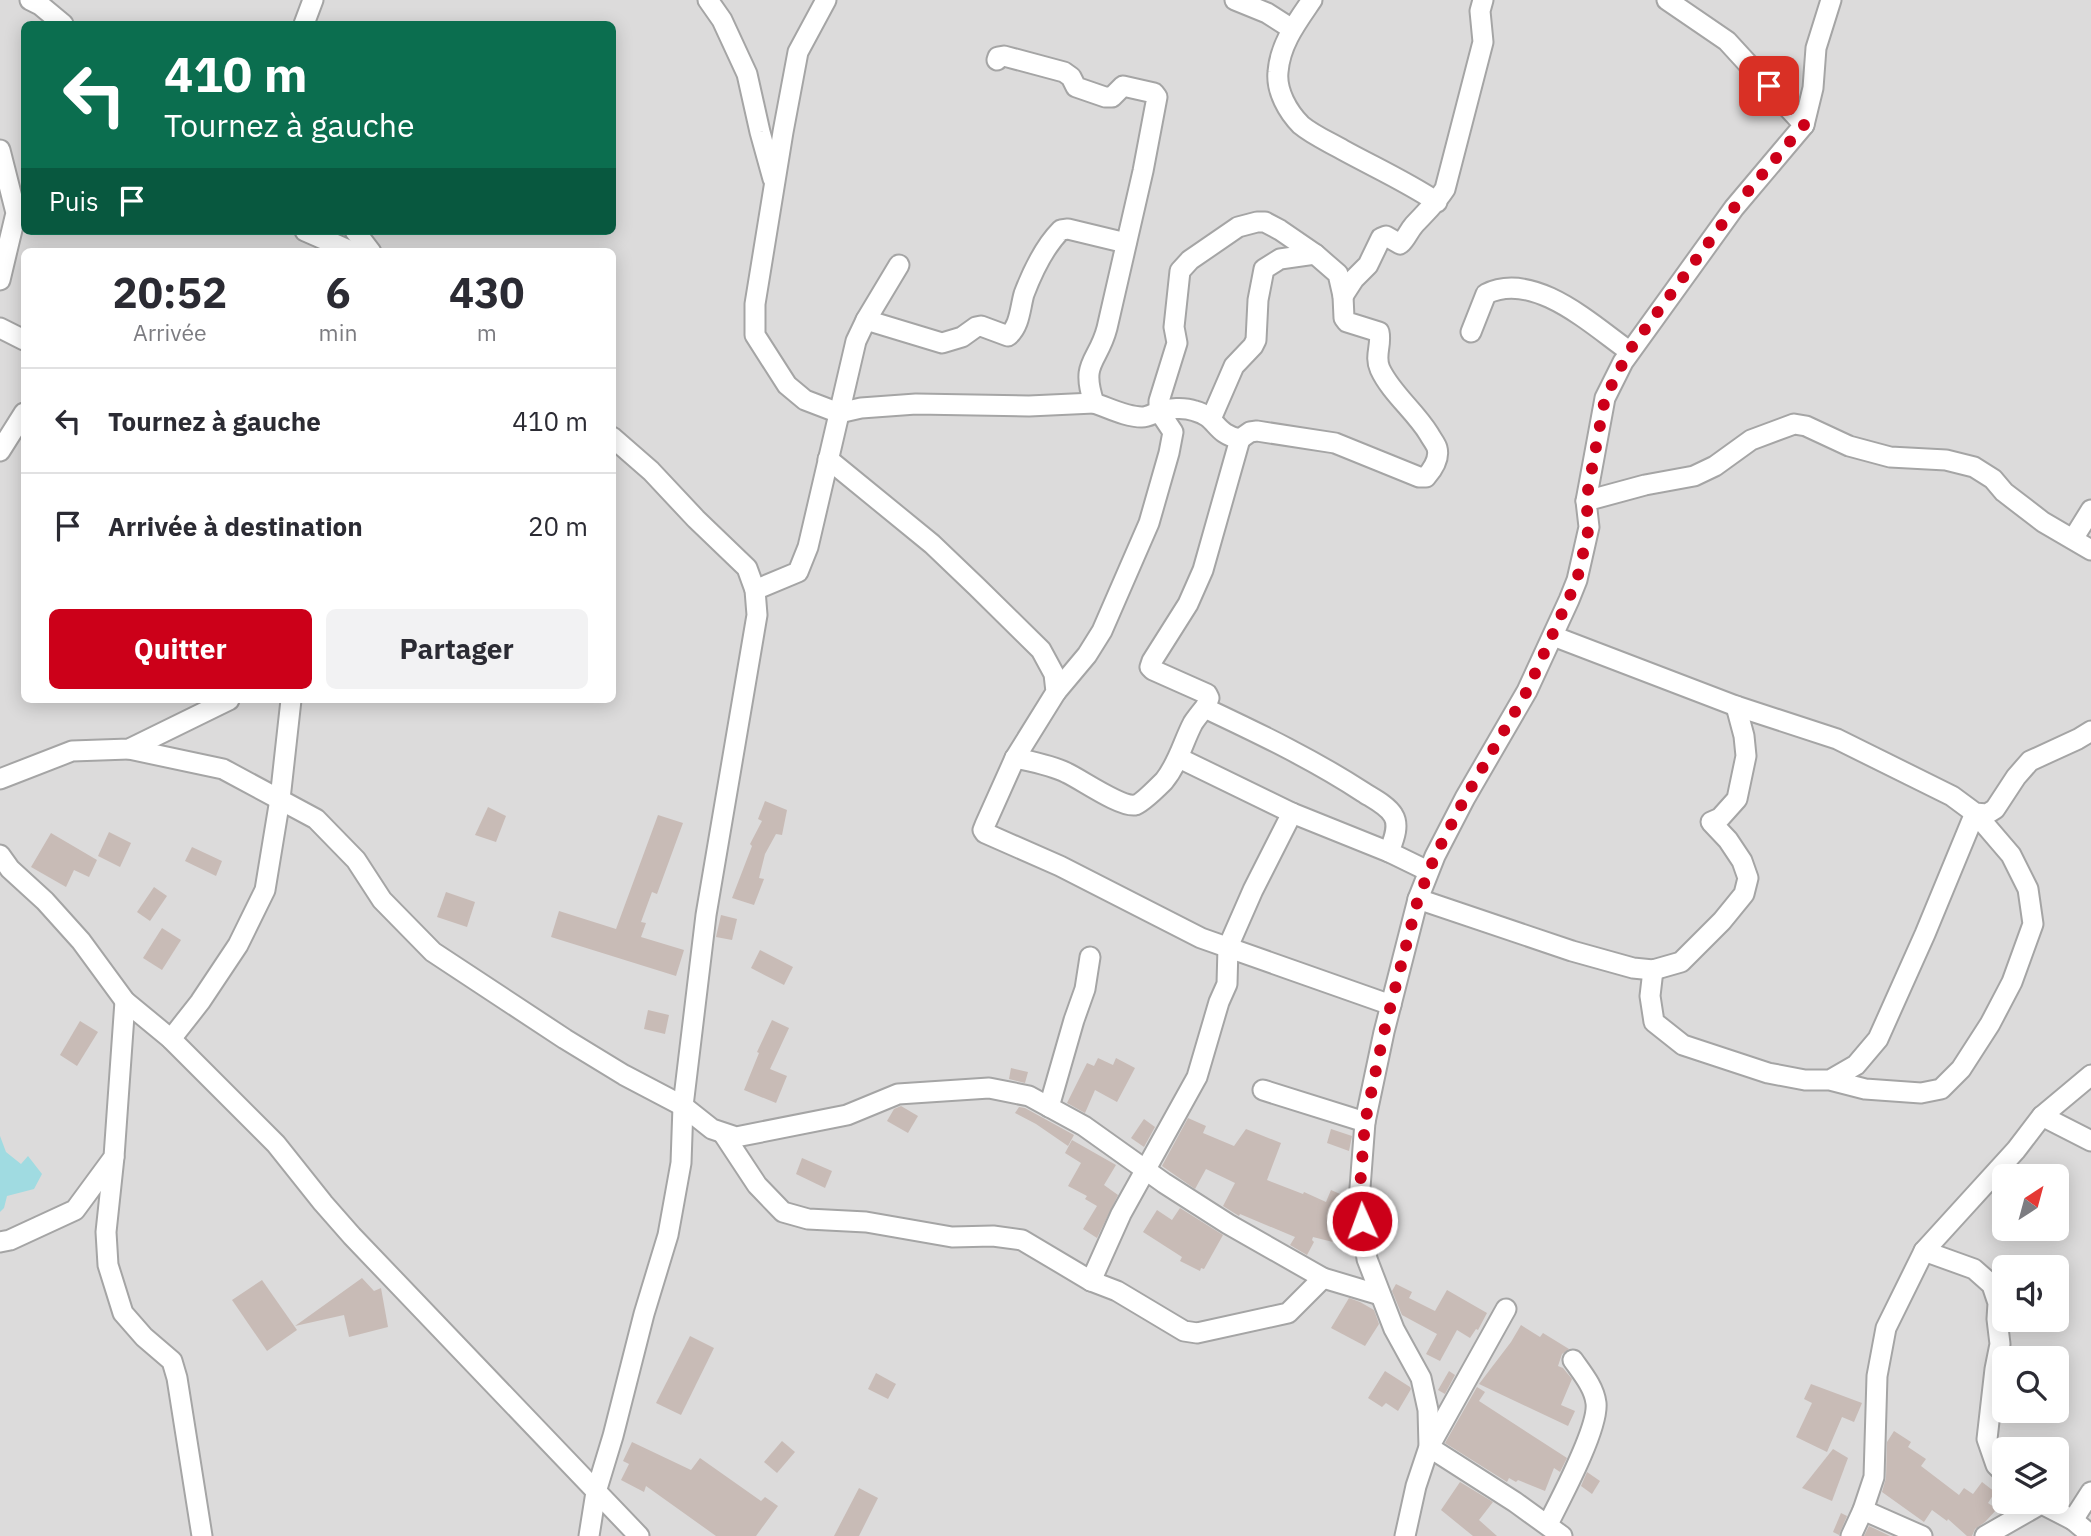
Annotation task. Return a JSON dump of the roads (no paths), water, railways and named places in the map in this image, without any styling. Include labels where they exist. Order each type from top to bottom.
[{"type":"street","points":[[30,0],[59,21]]},
{"type":"street","points":[[305,21],[313,0]]},
{"type":"street","points":[[708,0],[722,20],[747,74],[774,183]]},
{"type":"street","points":[[826,0],[798,52],[755,304],[755,335],[787,385],[804,400],[839,412],[916,404],[1029,406],[1094,403],[1140,417],[1182,408],[1199,411],[1211,419],[1227,437],[1240,439]]},
{"type":"street","points":[[1235,0],[1267,13],[1292,29]]},
{"type":"street","points":[[1312,0],[1292,29],[1280,57],[1277,74],[1285,104],[1301,124],[1324,140],[1437,202]]},
{"type":"street","points":[[1343,296],[1367,265],[1381,238],[1386,236],[1403,243],[1411,228],[1437,202],[1445,189],[1483,42],[1480,11],[1483,0]]},
{"type":"street","points":[[1667,0],[1727,41],[1804,125]]},
{"type":"street","points":[[1429,1447],[1427,1410],[1421,1378],[1394,1329],[1367,1259],[1359,1201],[1365,1122],[1418,899],[1428,871],[1465,798],[1521,702],[1577,580],[1589,527],[1586,501],[1605,398],[1629,351],[1734,208],[1804,125],[1813,88],[1816,48],[1831,0]]},
{"type":"street","points":[[997,60],[998,57],[1004,56],[1064,72],[1071,77],[1076,87],[1105,97],[1112,97],[1123,86],[1154,93],[1157,97],[1143,171],[1104,338],[1089,367],[1087,378],[1094,403]]},
{"type":"street","points":[[0,150],[16,213],[0,280]]},
{"type":"street","points":[[1015,758],[1067,773],[1093,789],[1131,805],[1139,804],[1163,782],[1179,758],[1194,723],[1209,698],[1207,694],[1150,667],[1188,604],[1203,570],[1240,439],[1256,431],[1325,441],[1343,445],[1419,477],[1426,477],[1437,461],[1437,448],[1424,426],[1378,365],[1377,354],[1381,339],[1379,332],[1347,322],[1344,318],[1338,275],[1315,254],[1273,225],[1257,222],[1238,228],[1183,266],[1180,271],[1174,327],[1177,343],[1159,401],[1159,411],[1173,432],[1149,523],[1101,632],[1087,655],[1056,692],[1015,758],[983,830],[985,834],[1060,866],[1202,938],[1391,1005]]},
{"type":"street","points":[[866,320],[942,343],[962,337],[981,326],[1008,336],[1012,333],[1024,295],[1041,258],[1061,230],[1068,229],[1126,243]]},
{"type":"street","points":[[314,235],[345,248]]},
{"type":"street","points":[[1211,419],[1234,366],[1256,340],[1258,300],[1264,269],[1280,259],[1315,254]]},
{"type":"street","points":[[755,590],[798,572],[808,547],[856,341],[899,265]]},
{"type":"street","points":[[1471,332],[1486,294],[1496,288],[1519,287],[1557,301],[1629,351]]},
{"type":"street","points":[[0,328],[21,338]]},
{"type":"street","points":[[0,451],[21,418]]},
{"type":"street","points":[[1586,501],[1645,485],[1694,476],[1714,466],[1751,440],[1794,424],[1806,426],[1849,446],[1890,457],[1947,460],[1974,467],[1993,479],[2004,492],[2043,522],[2091,550]]},
{"type":"street","points":[[589,1536],[596,1492],[668,1235],[681,1163],[683,1106],[706,915],[757,615],[755,590],[747,568],[651,471],[616,440]]},
{"type":"street","points":[[828,459],[932,544],[1041,650],[1054,674],[1056,692]]},
{"type":"street","points":[[2073,539],[2091,510]]},
{"type":"street","points":[[1553,636],[1735,706],[1837,740],[1940,790],[1975,813],[2011,855],[2028,889],[2033,924],[2012,982],[1990,1024],[1961,1069],[1941,1089],[1920,1093],[1865,1089],[1830,1080],[1805,1080],[1768,1073],[1683,1045],[1654,1022],[1650,996],[1653,970]]},
{"type":"street","points":[[129,749],[223,703]]},
{"type":"street","points":[[171,1039],[200,1002],[238,945],[265,890],[280,799],[291,703]]},
{"type":"street","points":[[1206,706],[1209,710],[1300,754],[1377,801],[1393,815],[1395,821],[1396,831],[1389,852]]},
{"type":"street","points":[[1418,899],[1572,951],[1633,968],[1653,970],[1681,962],[1722,921],[1744,894],[1748,878],[1742,861],[1728,840],[1711,822],[1720,818],[1737,799],[1746,756],[1744,736],[1735,706]]},
{"type":"street","points":[[1975,813],[1987,814],[1995,809],[2030,761],[2091,731]]},
{"type":"street","points":[[0,779],[72,751],[129,749],[223,769],[316,819],[356,860],[382,900],[433,952],[565,1039],[624,1075],[683,1106],[724,1135],[736,1137],[847,1115],[898,1094],[989,1088],[1029,1096],[1084,1126],[1228,1224],[1323,1278],[1380,1295]]},
{"type":"street","points":[[1179,758],[1293,813],[1428,871]]},
{"type":"street","points":[[1091,1280],[1121,1214],[1197,1077],[1227,984],[1228,947],[1253,890],[1293,813]]},
{"type":"street","points":[[1830,1080],[1856,1065],[1878,1039],[1975,813]]},
{"type":"street","points":[[0,855],[10,869],[45,901],[81,941],[125,1001],[171,1039],[276,1144],[352,1237],[639,1536]]},
{"type":"street","points":[[1049,1107],[1085,989],[1090,957]]},
{"type":"street","points":[[125,1001],[106,1232],[108,1265],[123,1313],[144,1337],[172,1361],[202,1536]]},
{"type":"street","points":[[1851,1536],[1874,1478],[1877,1376],[1886,1328],[1924,1251],[2016,1150],[2042,1116],[2091,1076]]},
{"type":"street","points":[[1263,1090],[1365,1122]]},
{"type":"street","points":[[2042,1116],[2091,1141]]},
{"type":"street","points":[[724,1135],[757,1185],[783,1212],[808,1219],[866,1222],[952,1237],[993,1236],[1022,1240],[1184,1331],[1198,1333],[1288,1313],[1323,1278]]},
{"type":"street","points":[[0,1242],[75,1210],[114,1157]]},
{"type":"street","points":[[1924,1251],[1974,1269],[1992,1285],[1998,1303],[2000,1344],[1987,1439],[1992,1453]]},
{"type":"street","points":[[1405,1536],[1416,1486],[1429,1447],[1506,1309]]},
{"type":"street","points":[[1429,1447],[1555,1530],[1595,1419],[1596,1403],[1590,1385],[1573,1360]]},
{"type":"street","points":[[2073,1520],[2091,1492]]},
{"type":"street","points":[[1863,1510],[1923,1536]]},
{"type":"street","points":[[1985,1536],[2021,1514]]},
{"type":"street","points":[[2061,1514],[2091,1535]]},
{"type":"water","points":[[0,1136],[6,1152],[21,1164],[28,1156],[42,1174],[34,1189],[7,1196],[0,1212]]}]
